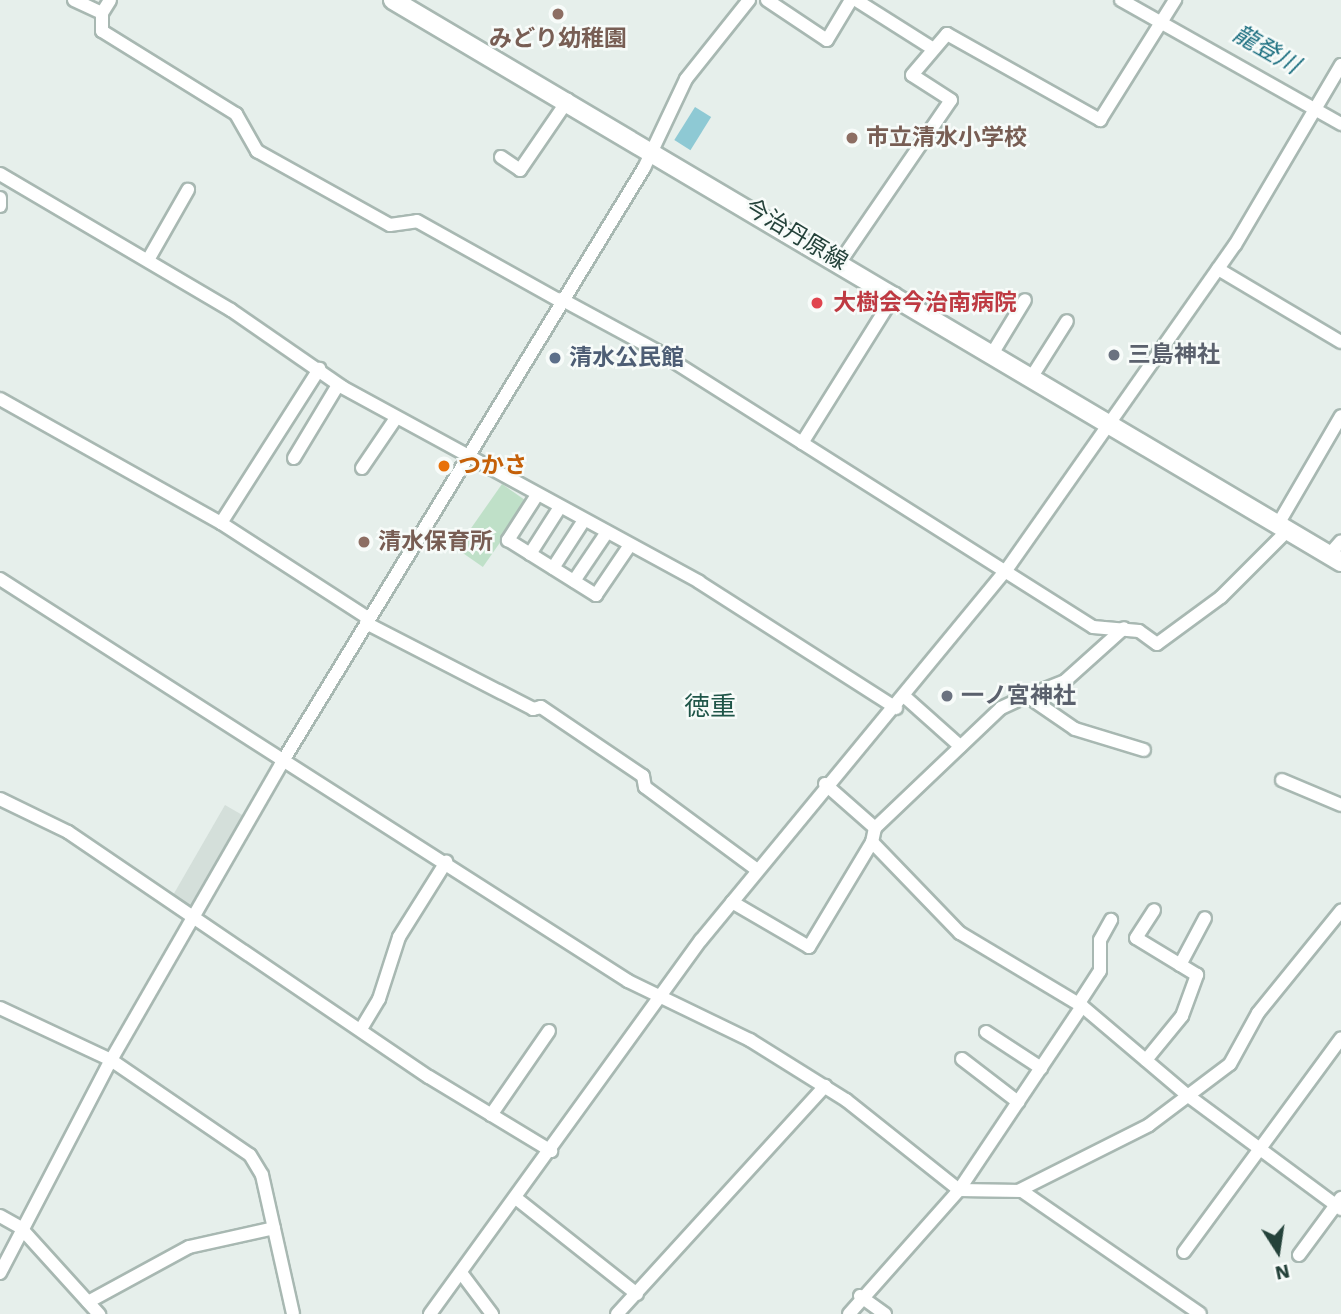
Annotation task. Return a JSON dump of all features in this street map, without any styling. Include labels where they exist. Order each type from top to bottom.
[{"type":"main road","name":"今治丹原線","points":[[393,0],[415,6],[895,294],[1107,426],[1335,559]]},
{"type":"street","points":[[75,0],[102,13]]},
{"type":"street","points":[[110,0],[102,13],[102,31],[236,114],[257,151],[390,225],[418,221],[560,300],[802,443],[1007,569],[1073,620],[1125,628],[1157,644],[1221,597],[1282,529],[1341,416]]},
{"type":"street","points":[[0,1273],[20,1227],[111,1060],[281,764],[651,149],[687,79],[748,0]]},
{"type":"street","points":[[767,0],[827,40],[853,0],[932,48]]},
{"type":"street","points":[[1121,0],[1161,25],[1341,124]]},
{"type":"street","points":[[840,262],[951,100],[912,75],[932,48],[947,34],[1100,120],[1175,0]]},
{"type":"street","points":[[430,1314],[517,1199],[659,995],[825,784],[896,708],[1007,569],[1218,269],[1341,65]]},
{"type":"street","points":[[501,157],[520,170],[568,100]]},
{"type":"street","points":[[0,174],[148,260],[318,369],[338,385],[630,545],[896,708]]},
{"type":"street","points":[[148,260],[188,190]]},
{"type":"street","points":[[0,198],[0,206]]},
{"type":"street","points":[[1218,269],[1341,342]]},
{"type":"street","points":[[802,443],[895,294]]},
{"type":"street","points":[[992,354],[1025,300]]},
{"type":"street","points":[[1031,378],[1068,321]]},
{"type":"street","points":[[221,523],[318,369]]},
{"type":"street","points":[[294,458],[338,385]]},
{"type":"street","points":[[0,399],[221,523],[367,620],[533,709],[541,707],[643,776],[645,787],[757,870]]},
{"type":"street","points":[[362,468],[396,418]]},
{"type":"street","points":[[537,495],[509,540],[596,594],[630,545]]},
{"type":"street","points":[[530,554],[559,507]]},
{"type":"street","points":[[553,568],[584,520]]},
{"type":"street","points":[[574,581],[607,532]]},
{"type":"street","points":[[1335,559],[1341,541]]},
{"type":"street","points":[[0,579],[281,764],[446,862],[659,995],[825,1086],[959,1190],[1020,1190],[1149,1125],[1230,1064],[1258,1013],[1341,911]]},
{"type":"street","points":[[732,902],[809,947],[872,842],[875,828],[1001,708],[1065,681],[1125,628]]},
{"type":"street","points":[[1027,696],[1075,729],[1144,750]]},
{"type":"street","points":[[905,697],[960,746]]},
{"type":"street","points":[[1282,780],[1341,805]]},
{"type":"street","points":[[825,784],[875,828]]},
{"type":"street","points":[[0,799],[68,832],[192,918],[491,1115],[551,1151]]},
{"type":"street","points":[[872,842],[960,933],[1081,1004],[1187,1095],[1260,1151],[1339,1204],[1299,1255]]},
{"type":"street","points":[[361,1029],[379,999],[399,937],[446,862]]},
{"type":"street","points":[[1146,1060],[1192,996],[1197,975],[1136,938],[1154,910]]},
{"type":"street","points":[[1180,965],[1205,918]]},
{"type":"street","points":[[849,1314],[860,1296],[959,1190],[1041,1068],[1100,971],[1100,940],[1111,920]]},
{"type":"street","points":[[0,1008],[111,1060],[250,1155],[262,1175],[293,1314]]},
{"type":"street","points":[[491,1115],[549,1031]]},
{"type":"street","points":[[986,1032],[1041,1068]]},
{"type":"street","points":[[1184,1251],[1341,1038]]},
{"type":"street","points":[[962,1059],[1018,1102]]},
{"type":"street","points":[[617,1314],[825,1086]]},
{"type":"street","points":[[1020,1190],[1200,1314]]},
{"type":"street","points":[[517,1199],[637,1294]]},
{"type":"street","points":[[0,1216],[20,1227],[99,1314]]},
{"type":"street","points":[[88,1302],[189,1247],[274,1228]]},
{"type":"street","points":[[462,1274],[492,1314]]},
{"type":"street","points":[[860,1296],[885,1314]]},
{"type":"shaded area","points":[[225,805],[246,817],[191,911],[170,899]]},
{"type":"green space","points":[[502,484],[528,502],[483,567],[457,549]]},
{"type":"water","points":[[695,107],[711,117],[690,150],[674,140]]},
{"type":"place","name":"みどり幼稚園","points":[[558,14]]},
{"type":"place","name":"市立清水小学校","points":[[852,138]]},
{"type":"place","name":"大樹会今治南病院","points":[[817,303]]},
{"type":"place","name":"三島神社","points":[[1114,355]]},
{"type":"place","name":"清水公民館","points":[[555,358]]},
{"type":"place","name":"つかさ","points":[[444,466]]},
{"type":"place","name":"清水保育所","points":[[364,542]]},
{"type":"place","name":"一ノ宮神社","points":[[947,696]]},
{"type":"district","name":"徳重","points":[[710,707]]},
{"type":"water label","name":"龍登川","points":[[1266,50]]}]
